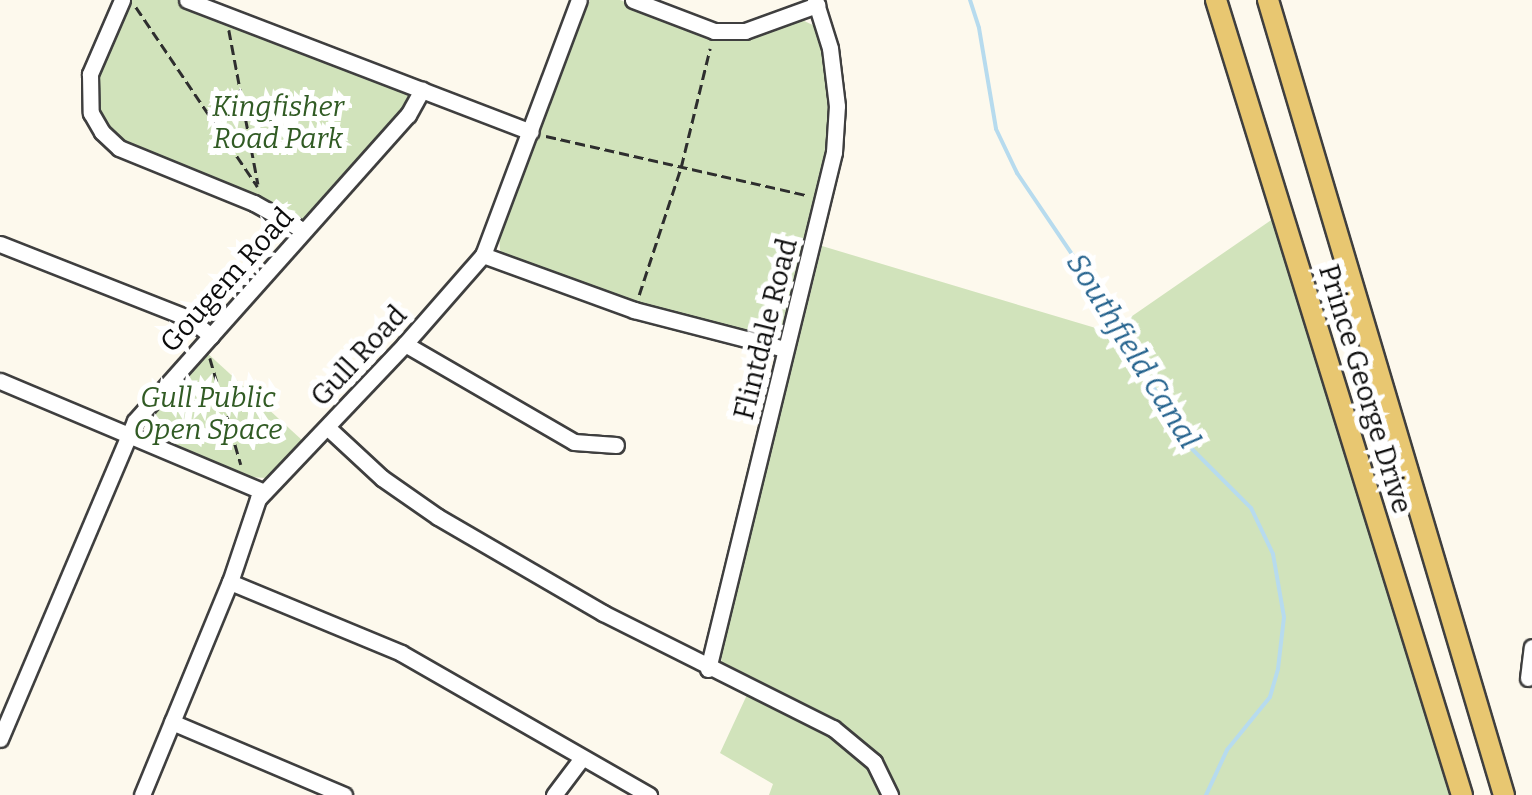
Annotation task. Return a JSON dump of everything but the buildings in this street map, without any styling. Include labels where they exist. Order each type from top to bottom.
[{"type":"main road","name":"Prince George Drive","points":[[1216,0],[1462,795]]},
{"type":"main road","name":"Prince George Drive","points":[[1268,0],[1504,795]]},
{"type":"street","points":[[124,0],[90,74],[90,113],[102,132],[119,148],[254,203],[304,232]]},
{"type":"street","points":[[187,0],[207,3],[225,14],[530,132]]},
{"type":"street","name":"Gull Road","points":[[142,795],[264,492],[405,344],[482,254],[580,0]]},
{"type":"street","points":[[632,0],[714,31],[745,31],[816,2]]},
{"type":"street","name":"Flintdale Road","points":[[708,668],[825,199],[837,106],[830,48],[816,2]]},
{"type":"street","name":"Gougem Road","points":[[0,738],[127,433],[408,115],[422,90]]},
{"type":"street","points":[[0,244],[190,319],[211,336]]},
{"type":"street","points":[[482,254],[634,310],[785,350]]},
{"type":"street","points":[[405,344],[574,442],[616,445]]},
{"type":"street","points":[[0,382],[264,492]]},
{"type":"street","points":[[327,426],[412,502],[708,668],[857,744],[880,770],[890,795]]},
{"type":"street","points":[[230,582],[401,653],[649,795]]},
{"type":"street","points":[[1528,678],[1532,647]]},
{"type":"street","points":[[172,722],[344,795]]},
{"type":"street","points":[[554,795],[582,758]]},
{"type":"street","points":[[300,795],[306,778]]},
{"type":"path","points":[[124,0],[134,5],[218,122],[258,188],[225,14]]},
{"type":"path","points":[[634,310],[681,166],[714,31]]},
{"type":"path","points":[[530,132],[825,199]]},
{"type":"path","points":[[211,336],[204,350],[211,358],[243,475],[241,482]]},
{"type":"green space","name":"Kingfisher Road Park","points":[[122,0],[187,0],[422,90],[304,231],[119,148],[88,94]]},
{"type":"green space","points":[[590,0],[620,0],[726,39],[750,37],[800,19],[817,27],[830,99],[827,148],[784,328],[777,335],[764,338],[656,309],[505,257],[500,250],[499,235]]},
{"type":"green space","points":[[1274,218],[1449,795],[769,795],[773,784],[720,753],[752,684],[722,667],[721,654],[822,246],[1109,332]]},
{"type":"green space","name":"Gull Public Open Space","points":[[205,351],[303,441],[266,478],[248,477],[147,432],[146,419]]},
{"type":"waterway","name":"Southfield Canal","points":[[970,0],[979,28],[996,129],[1017,173],[1111,312],[1184,441],[1251,508],[1273,554],[1284,617],[1278,669],[1270,697],[1227,750],[1206,795]]}]
